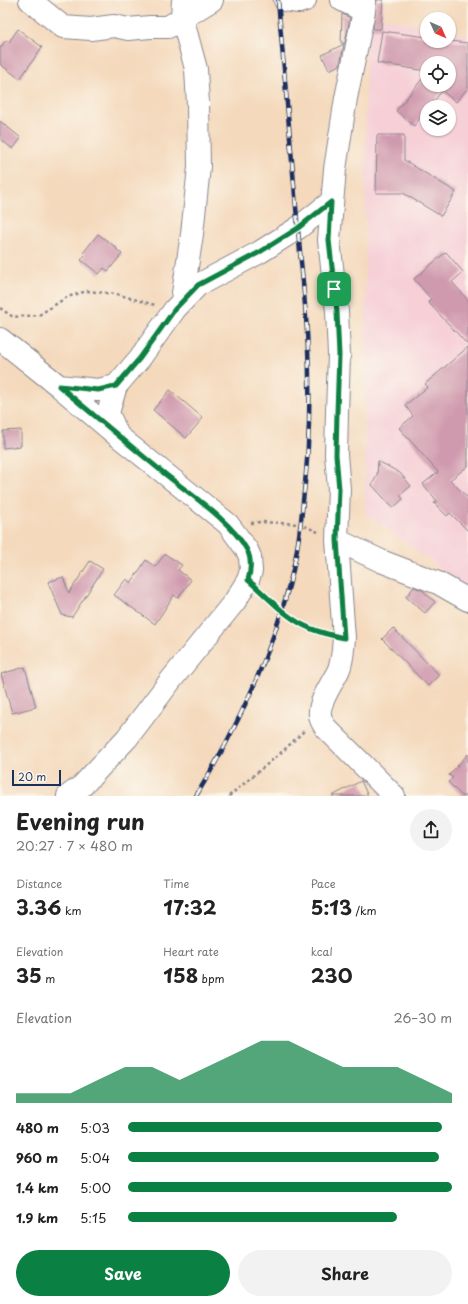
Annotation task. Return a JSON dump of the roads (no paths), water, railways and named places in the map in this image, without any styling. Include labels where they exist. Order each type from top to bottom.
[{"type":"street","points":[[30,0],[63,27],[91,28],[114,26],[128,29],[168,27],[182,9],[212,0]]},
{"type":"street","points":[[285,0],[299,2],[305,0]]},
{"type":"street","points":[[342,0],[364,6],[346,98],[331,202],[329,240],[337,312],[339,355],[336,419],[336,455],[339,489],[337,540],[344,638],[343,652],[339,669],[324,700],[320,711],[320,717],[325,727],[394,796]]},
{"type":"street","points":[[179,305],[192,234],[199,167],[196,69],[182,9]]},
{"type":"street","points":[[118,436],[108,414],[116,386],[140,358],[179,305],[198,285],[260,252],[298,228],[331,202]]},
{"type":"street","points":[[0,339],[228,524],[247,550],[250,557],[251,571],[248,580],[235,601],[171,680],[127,738],[82,786],[68,796]]},
{"type":"street","points":[[59,386],[98,390],[116,386]]},
{"type":"street","points":[[337,540],[381,561],[438,583],[468,600]]},
{"type":"railway","points":[[196,796],[240,715],[276,629],[295,561],[305,480],[309,416],[308,353],[278,0]]}]
